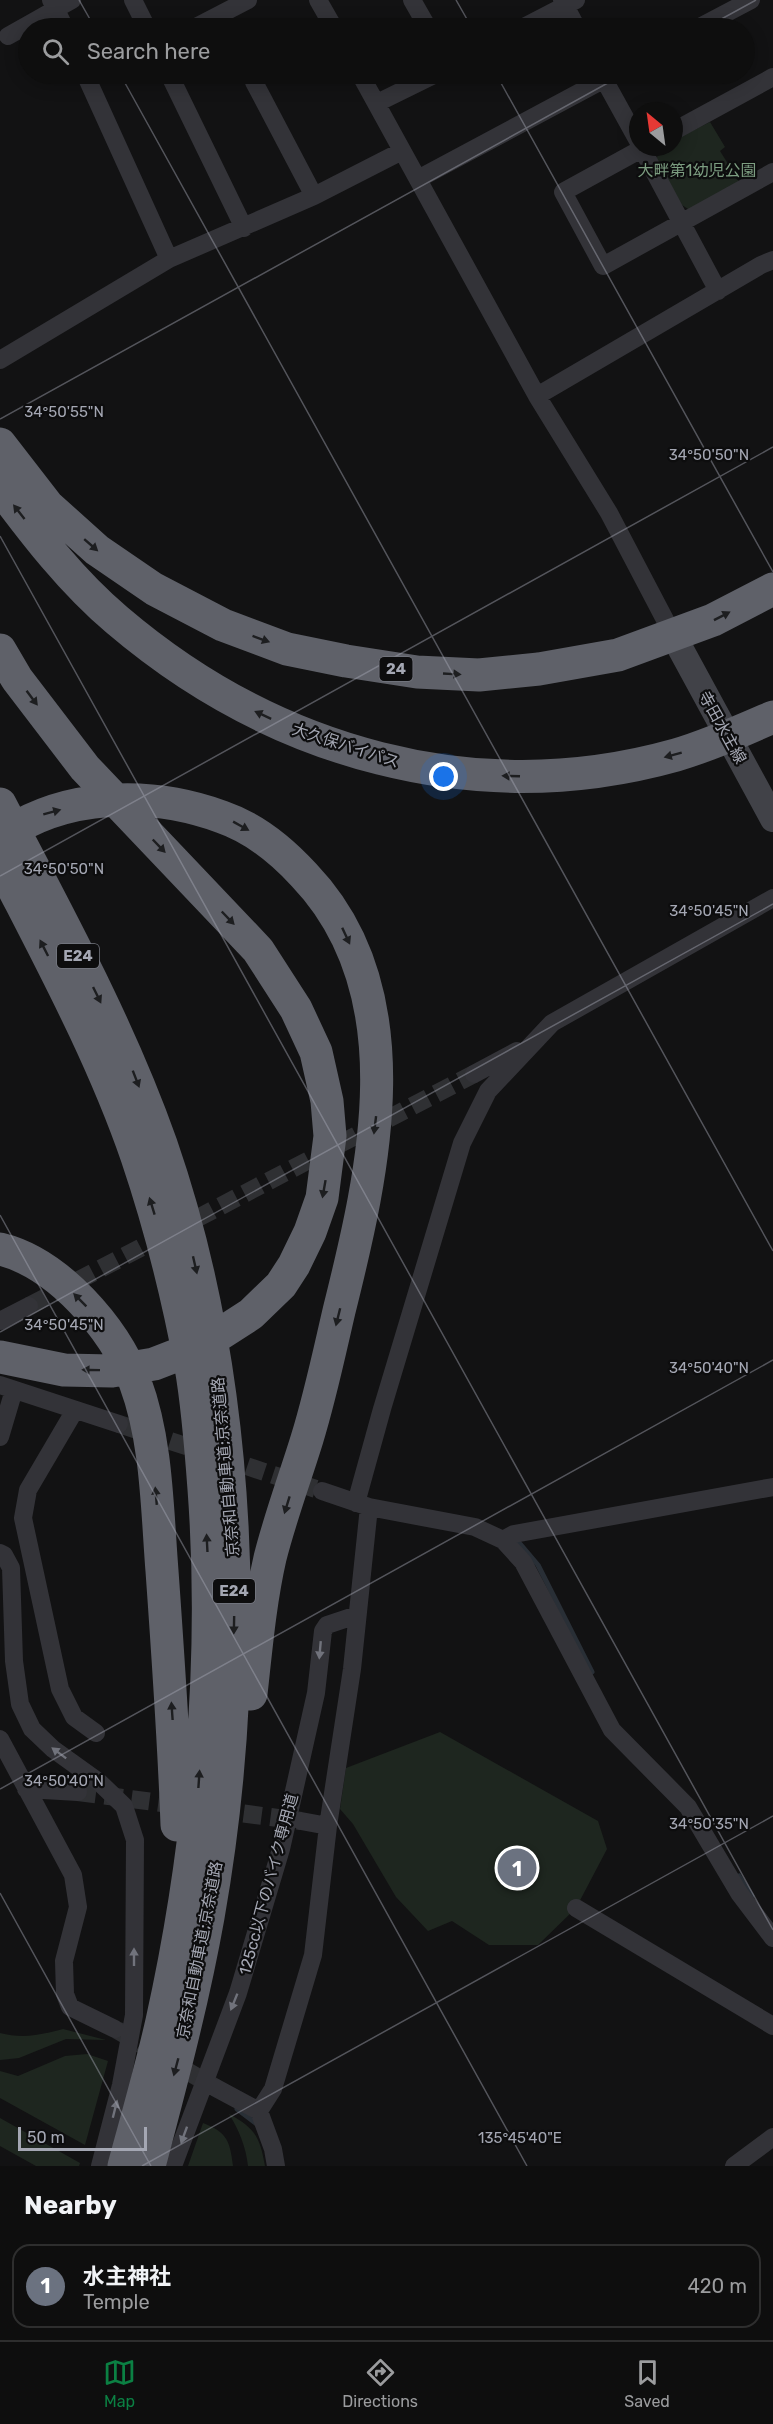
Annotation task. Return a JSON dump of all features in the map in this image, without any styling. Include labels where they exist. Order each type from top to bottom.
[{"type":"highway","name":"24","points":[[0,444],[48,506],[97,550],[154,589],[223,625],[287,649],[346,661],[417,672],[478,675],[539,669],[618,655],[713,620],[773,589]]},
{"type":"highway","name":"大久保バイパス","points":[[0,488],[71,574],[116,619],[158,652],[256,713],[344,748],[429,770],[526,777],[620,767],[675,755],[729,737],[773,717]]},
{"type":"highway","points":[[0,650],[18,679],[85,768],[258,950],[296,1009],[316,1052],[327,1101],[330,1136],[322,1198],[310,1232],[294,1266],[280,1285],[251,1314],[203,1345],[154,1364],[112,1371],[64,1370],[0,1357]]},
{"type":"highway","points":[[0,838],[42,815],[86,803],[125,799],[159,800],[194,806],[229,819],[260,836],[290,859],[335,911],[362,971],[377,1041],[377,1105],[370,1164],[351,1266],[309,1434],[270,1559],[258,1630],[238,1806],[209,1914]]},
{"type":"highway","name":"京奈和自動車道;京奈道路","points":[[0,804],[31,893],[100,1032],[157,1219],[191,1370],[201,1458],[209,1586],[198,1799],[181,1916],[148,2018],[124,2166]]},
{"type":"highway","name":"京奈和自動車道;京奈道路","points":[[0,862],[31,893]]},
{"type":"highway","name":"京奈和自動車道;京奈道路","points":[[100,1032],[133,1069],[183,1212],[215,1362],[225,1433],[234,1586],[232,1687],[224,1801],[209,1914],[188,2023],[149,2166]]},
{"type":"highway","points":[[0,1249],[42,1268],[81,1299],[123,1356],[135,1382],[147,1426],[152,1457],[175,1745],[177,1830],[148,2018]]},
{"type":"main road","name":"寺田水主線","points":[[674,635],[773,819]]},
{"type":"street","points":[[35,18],[54,5],[72,0]]},
{"type":"street","points":[[133,0],[142,18]]},
{"type":"street","points":[[213,18],[248,0]]},
{"type":"street","points":[[318,0],[328,18]]},
{"type":"street","points":[[412,0],[422,18]]},
{"type":"street","points":[[717,18],[751,0]]},
{"type":"street","points":[[540,18],[568,2],[574,18]]},
{"type":"street","points":[[8,36],[18,29]]},
{"type":"street","points":[[683,126],[773,77]]},
{"type":"street","points":[[90,84],[169,259]]},
{"type":"street","points":[[174,84],[244,228]]},
{"type":"street","points":[[255,84],[314,196]]},
{"type":"street","points":[[366,84],[537,396],[609,513],[674,635]]},
{"type":"street","points":[[377,103],[416,84]]},
{"type":"street","points":[[418,179],[590,84]]},
{"type":"street","points":[[610,84],[629,122]]},
{"type":"street","points":[[0,360],[169,259],[314,196],[402,151]]},
{"type":"street","points":[[629,153],[563,192],[603,266],[773,172]]},
{"type":"street","points":[[646,156],[718,291]]},
{"type":"street","points":[[537,396],[773,260]]},
{"type":"street","points":[[0,346],[41,322],[57,324]]},
{"type":"street","points":[[259,2111],[273,2089],[313,1955],[328,1826],[352,1669],[363,1505],[382,1410],[462,1143],[488,1091],[552,1023],[773,898]]},
{"type":"street","points":[[474,1074],[530,1045]]},
{"type":"street","points":[[0,1321],[29,1306]]},
{"type":"street","points":[[0,1437],[7,1387],[119,1424]]},
{"type":"street","points":[[75,1410],[28,1490],[23,1518],[60,1689],[74,1717],[96,1733]]},
{"type":"street","points":[[503,1540],[514,1534],[773,1487]]},
{"type":"street","points":[[322,1491],[363,1505],[475,1527],[503,1540],[523,1562],[612,1730],[688,1807],[739,1893],[773,1938]]},
{"type":"street","points":[[0,1553],[11,1568],[14,1661],[20,1704],[39,1736],[99,1782],[124,1806],[135,1840],[148,2018],[121,2085],[100,2166]]},
{"type":"street","name":"125cc以下のバイク専用道","points":[[173,2166],[209,2065],[238,1993],[281,1849],[316,1693],[323,1630],[327,1625],[357,1615]]},
{"type":"street","points":[[0,1739],[73,1875],[78,1907],[64,1960],[65,1994],[70,2007],[115,2029]]},
{"type":"street","points":[[26,1789],[78,1792]]},
{"type":"street","points":[[301,1821],[328,1826]]},
{"type":"street","points":[[576,1908],[773,2026]]},
{"type":"street","points":[[216,2088],[259,2111],[273,2149],[276,2166]]},
{"type":"street","points":[[734,2166],[773,2137]]},
{"type":"green space","name":"大畔第1幼児公園","points":[[710,122],[725,147],[720,151],[740,183],[691,211],[682,205],[656,160],[658,156],[683,156],[683,136]]},
{"type":"green space","points":[[440,1732],[598,1821],[607,1849],[576,1908],[538,1945],[489,1945],[452,1921],[428,1931],[396,1897],[353,1824],[340,1809],[346,1768]]},
{"type":"green space","points":[[63,2029],[106,2040],[66,2039],[19,2058],[0,2060],[0,2033],[16,2036],[32,2035]]},
{"type":"green space","points":[[87,2054],[108,2061],[85,2145],[0,2098],[0,2071],[18,2076],[65,2056]]},
{"type":"green space","points":[[229,2114],[245,2124],[255,2134],[265,2166],[248,2166],[242,2139]]},
{"type":"green space","points":[[0,2118],[80,2163],[79,2166],[36,2166],[0,2146]]},
{"type":"green space","points":[[203,2123],[211,2126],[226,2138],[233,2166],[188,2166]]},
{"type":"waterway","points":[[516,1539],[538,1565],[592,1672]]},
{"type":"waterway","points":[[739,1876],[752,1896]]},
{"type":"waterway","points":[[237,2109],[258,2125]]},
{"type":"tunnel","points":[[29,1306],[474,1074]]},
{"type":"tunnel","points":[[119,1424],[322,1491]]},
{"type":"tunnel","points":[[78,1792],[184,1806]]},
{"type":"tunnel","points":[[217,1810],[301,1821]]},
{"type":"tunnel","points":[[117,2030],[216,2088]]},
{"type":"place","name":"水主神社","points":[[517,1868]]}]
